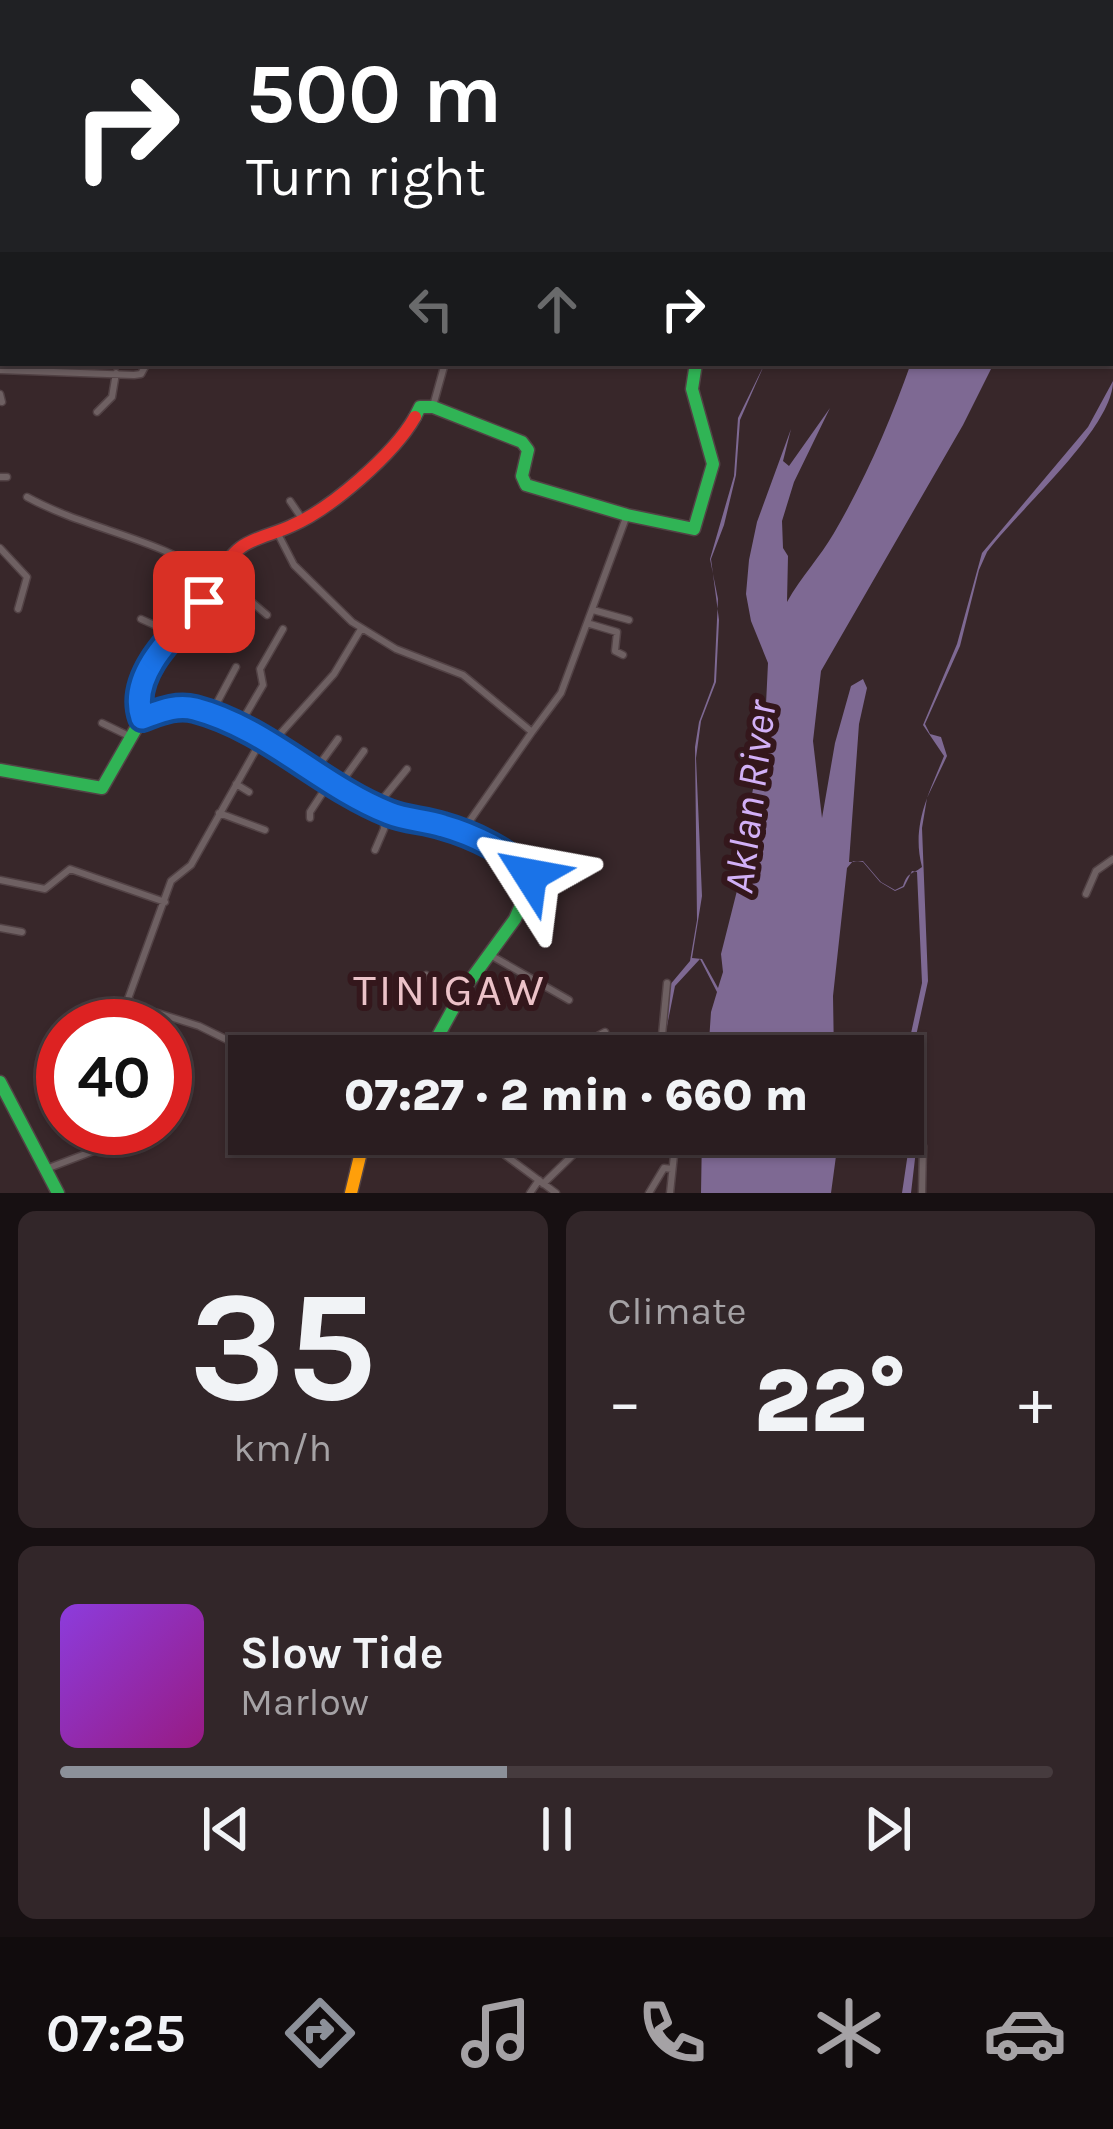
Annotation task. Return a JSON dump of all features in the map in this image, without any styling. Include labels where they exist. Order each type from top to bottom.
[{"type":"street","points":[[98,366],[98,373]]},
{"type":"street","points":[[0,370],[141,374],[145,366]]},
{"type":"street","points":[[433,407],[445,366]]},
{"type":"street","points":[[0,770],[50,776],[97,789],[107,784],[142,718],[139,694],[172,633],[204,602],[238,548],[303,520],[403,438],[415,410],[433,407],[523,442],[528,457],[522,476],[526,485],[694,529],[713,465],[712,448],[690,388],[696,366]]},
{"type":"street","points":[[97,412],[112,398],[116,373]]},
{"type":"street","points":[[27,497],[96,528],[159,545],[218,578],[267,615]]},
{"type":"street","points":[[290,501],[303,520]]},
{"type":"street","points":[[461,832],[561,693],[627,515]]},
{"type":"street","points":[[277,532],[294,565],[361,629],[396,649],[463,675],[532,732]]},
{"type":"street","points":[[0,548],[27,577],[18,609]]},
{"type":"street","points":[[593,610],[629,620]]},
{"type":"street","points":[[141,619],[172,633]]},
{"type":"street","points":[[589,623],[616,632],[615,651],[623,655]]},
{"type":"street","points":[[238,725],[262,686],[260,669],[283,629]]},
{"type":"street","points":[[228,1040],[129,1001],[171,881],[191,865],[236,784],[266,742],[334,674],[361,629]]},
{"type":"street","points":[[211,714],[236,667]]},
{"type":"street","points":[[142,718],[178,707],[211,714],[238,725],[333,786],[380,809],[461,832],[520,864],[530,875],[528,892],[439,1035]]},
{"type":"street","points":[[102,723],[131,737]]},
{"type":"street","points":[[314,772],[338,739]]},
{"type":"street","points":[[310,818],[310,812],[364,751]]},
{"type":"street","points":[[375,850],[384,829],[380,809],[407,769]]},
{"type":"street","points":[[236,784],[250,792]]},
{"type":"street","points":[[219,813],[265,830]]},
{"type":"street","points":[[1086,894],[1096,871],[1113,860]]},
{"type":"street","points":[[0,880],[45,889],[70,869],[165,902]]},
{"type":"street","points":[[0,928],[22,932]]},
{"type":"street","points":[[492,956],[569,1000]]},
{"type":"street","points":[[426,975],[459,998]]},
{"type":"street","points":[[662,1035],[667,983]]},
{"type":"street","points":[[441,1032],[446,1035]]},
{"type":"street","points":[[600,1035],[605,1032]]},
{"type":"street","points":[[0,1082],[58,1193]]},
{"type":"street","points":[[46,1169],[83,1155]]},
{"type":"street","points":[[351,1193],[360,1155]]},
{"type":"street","points":[[501,1155],[556,1193]]},
{"type":"street","points":[[530,1193],[572,1155]]},
{"type":"street","points":[[670,1193],[674,1155]]},
{"type":"street","points":[[922,1193],[923,1155]]},
{"type":"street","points":[[649,1193],[664,1168],[672,1169]]},
{"type":"shaded area","points":[[764,366],[740,420],[736,475],[711,559],[713,574],[710,559],[734,476],[738,418]]},
{"type":"shaded area","points":[[910,366],[992,366],[821,671],[813,741],[822,818],[851,686],[863,679],[867,688],[859,724],[852,862],[847,868],[833,996],[834,1035],[709,1035],[717,992],[700,959],[675,986],[663,1035],[669,986],[690,961],[697,920],[695,747],[699,722],[714,682],[718,609],[716,682],[701,721],[696,758],[702,896],[692,958],[702,959],[718,988],[721,954],[746,855],[747,821],[765,725],[768,663],[746,594],[749,560],[757,522],[791,429],[783,461],[789,466],[830,408],[794,482],[782,521],[788,556],[787,602],[857,492]]},
{"type":"shaded area","points":[[1113,381],[1098,422],[987,552],[960,646],[925,724],[930,734],[941,737],[947,756],[927,797],[944,756],[923,725],[957,644],[982,553],[1088,427]]},
{"type":"shaded area","points":[[927,799],[922,828],[928,981],[916,1035],[911,1035],[922,983],[917,872],[922,867],[920,823]]},
{"type":"shaded area","points":[[702,1155],[836,1155],[831,1193],[701,1193]]},
{"type":"shaded area","points":[[908,1155],[915,1155],[911,1193],[902,1193]]},
{"type":"traffic: fast","points":[[415,417],[420,407],[433,407],[522,442],[528,450],[522,476],[526,485],[694,529],[713,464],[692,389],[696,366]]},
{"type":"traffic: fast","points":[[0,770],[102,788],[142,718],[185,707],[219,717],[271,744],[350,796],[407,820],[457,830],[520,864],[529,875],[528,889],[515,919],[464,989],[439,1035]]},
{"type":"traffic: fast","points":[[0,1082],[58,1193]]},
{"type":"traffic: slow","points":[[351,1193],[361,1155]]},
{"type":"traffic: jam","points":[[142,718],[140,700],[149,668],[204,601],[234,553],[307,518],[342,494],[377,463],[415,417]]},
{"type":"district","name":"TINIGAW","points":[[450,990]]},
{"type":"route","points":[[204,602],[171,634],[147,674],[139,694],[142,718],[185,707],[219,717],[271,744],[350,796],[407,820],[457,830],[520,864],[530,875]]},
{"type":"water label","name":"Aklan River","points":[[750,797]]}]
